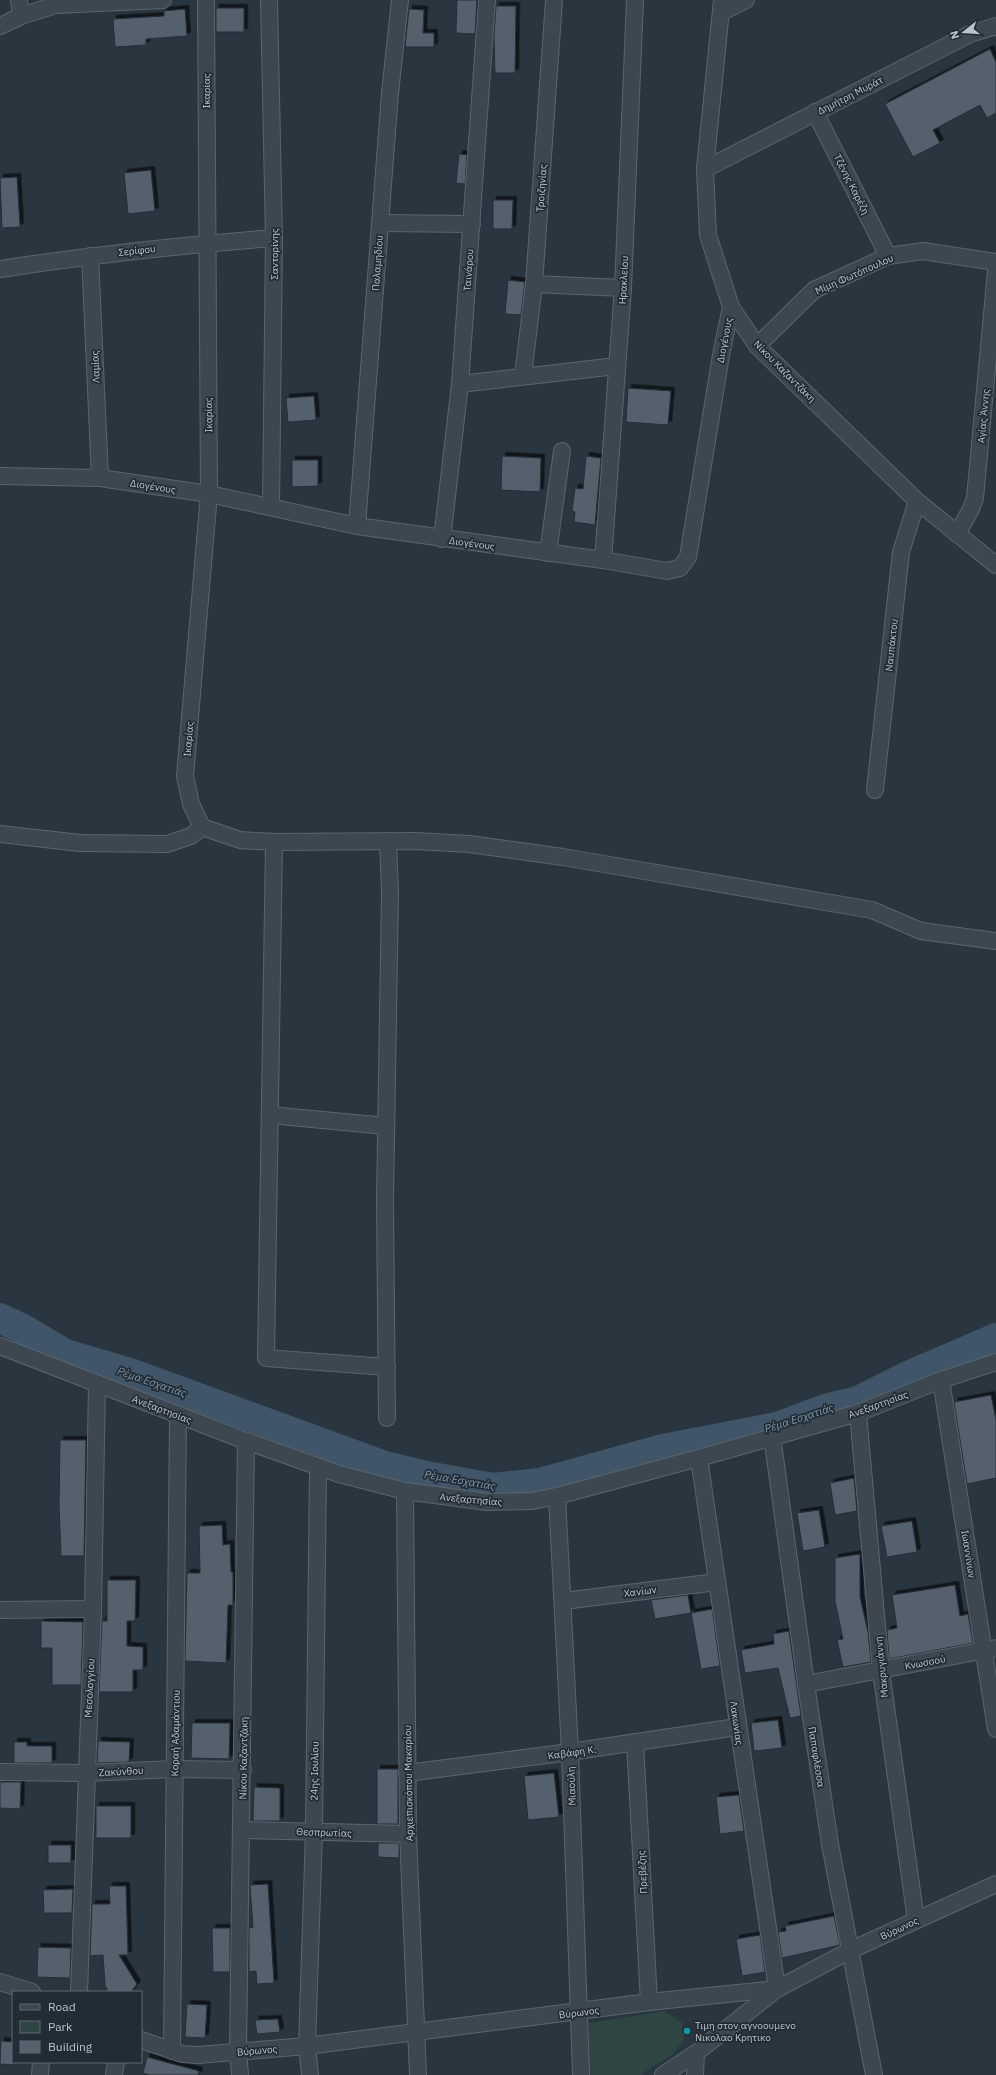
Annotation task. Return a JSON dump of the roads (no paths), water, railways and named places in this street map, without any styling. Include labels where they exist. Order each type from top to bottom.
[{"type":"street","points":[[0,26],[20,8],[163,0]]},
{"type":"street","name":"Ικαρίας","points":[[202,827],[191,804],[185,776],[209,494],[206,243],[206,0]]},
{"type":"street","name":"Σαντορίνης","points":[[269,0],[274,238],[271,507]]},
{"type":"street","name":"Παλαμηδίου","points":[[357,526],[380,223],[400,0]]},
{"type":"street","name":"Ταινάρου","points":[[442,539],[460,384],[487,0]]},
{"type":"street","name":"Τροιζηνίας","points":[[523,376],[534,284],[554,0]]},
{"type":"street","name":"Ηρακλείου","points":[[603,560],[616,366],[623,288],[635,0]]},
{"type":"street","points":[[724,4],[746,0]]},
{"type":"street","name":"Νίκου Καζαντζάκη","points":[[724,4],[706,168],[708,234],[731,307],[757,346],[917,501],[996,565]]},
{"type":"street","name":"Δημήτρη Μυράτ","points":[[706,168],[970,34],[996,26]]},
{"type":"street","name":"Τζένης Καρέζη","points":[[815,112],[888,256]]},
{"type":"street","points":[[380,223],[472,224]]},
{"type":"street","name":"Σερίφου","points":[[0,269],[90,256],[206,243],[274,238]]},
{"type":"street","name":"Μίμη Φωτόπουλου","points":[[757,346],[814,290],[888,256],[923,251],[996,262]]},
{"type":"street","name":"Λαμίας","points":[[90,256],[100,478]]},
{"type":"street","name":"Αγίας Άννης","points":[[957,534],[971,509],[975,498],[996,271]]},
{"type":"street","points":[[534,284],[623,288]]},
{"type":"street","name":"Διογένους","points":[[0,476],[100,478],[209,494],[357,526],[442,539],[603,560],[667,571],[680,568],[688,557],[721,355],[731,307]]},
{"type":"street","points":[[460,384],[616,366]]},
{"type":"street","points":[[548,553],[562,452]]},
{"type":"street","name":"Ναυπάκτου","points":[[875,790],[901,552],[917,501]]},
{"type":"street","points":[[0,834],[80,844],[167,844],[191,836],[202,827],[240,840],[274,842],[388,841],[469,844],[563,857],[872,910],[921,931],[996,941]]},
{"type":"street","points":[[387,1418],[386,1126],[390,892],[388,841]]},
{"type":"street","points":[[274,842],[266,1358],[387,1367]]},
{"type":"street","points":[[270,1114],[386,1126]]},
{"type":"street","name":"Ανεξαρτησίας","points":[[0,1346],[246,1441],[318,1467],[406,1491],[487,1502],[525,1501],[557,1496],[699,1458],[772,1436],[858,1413],[941,1380],[996,1362]]},
{"type":"street","name":"Ιωαννίνων","points":[[941,1380],[990,1649],[996,1729]]},
{"type":"street","name":"Μεσολογγίου","points":[[79,1991],[93,1610],[97,1384]]},
{"type":"street","name":"Μακρυγιάννη","points":[[858,1413],[881,1671],[916,1920]]},
{"type":"street","name":"Κοραή Αδαμάντιου","points":[[172,2051],[178,1415]]},
{"type":"street","name":"Παπαφλέσσα","points":[[772,1436],[806,1684],[830,1844],[874,2075]]},
{"type":"street","name":"Νίκου Καζαντζάκη","points":[[240,2075],[238,2052],[243,1770],[246,1441]]},
{"type":"street","name":"Λακωνίας","points":[[699,1458],[718,1582],[737,1727],[777,1989]]},
{"type":"street","name":"24ης Ιουλίου","points":[[310,2075],[307,2046],[314,1831],[318,1467]]},
{"type":"street","name":"Αρχιεπισκόπου Μακαρίου","points":[[406,1491],[408,1834],[418,2075]]},
{"type":"street","name":"Μιαούλη","points":[[557,1496],[570,1752],[581,2075]]},
{"type":"street","name":"Χανίων","points":[[562,1601],[718,1582]]},
{"type":"street","points":[[0,1610],[93,1610]]},
{"type":"street","name":"Κνωσσού","points":[[806,1684],[881,1671],[990,1649]]},
{"type":"street","name":"Καβάφη Κ.","points":[[407,1773],[570,1752],[737,1727]]},
{"type":"street","name":"Πρεβέζης","points":[[635,1742],[649,2002]]},
{"type":"street","name":"Ζακύνθου","points":[[0,1772],[86,1773],[175,1769],[243,1770]]},
{"type":"street","name":"Θεσπρωτίας","points":[[241,1830],[408,1834]]},
{"type":"street","name":"Βύρωνος","points":[[142,2040],[182,2054],[198,2055],[238,2052],[307,2046],[649,2002],[777,1989],[851,1950],[996,1884]]},
{"type":"street","points":[[7,1986],[28,1991]]},
{"type":"street","points":[[663,2075],[696,2053],[777,1989]]},
{"type":"street","points":[[695,2075],[696,2053]]},
{"type":"street","points":[[40,2075],[41,2063]]},
{"type":"street","points":[[114,2075],[116,2063]]},
{"type":"waterway","name":"Ρέμα Εσχατιάς","points":[[0,1318],[23,1329],[65,1354],[133,1374],[385,1466],[432,1477],[493,1488],[540,1483],[663,1449],[777,1427],[828,1408],[858,1401],[910,1375],[996,1338]]},
{"type":"place","name":"Τιμη στον αγνοουμενο Νικολαο Κρητικο","points":[[687,2031]]}]
